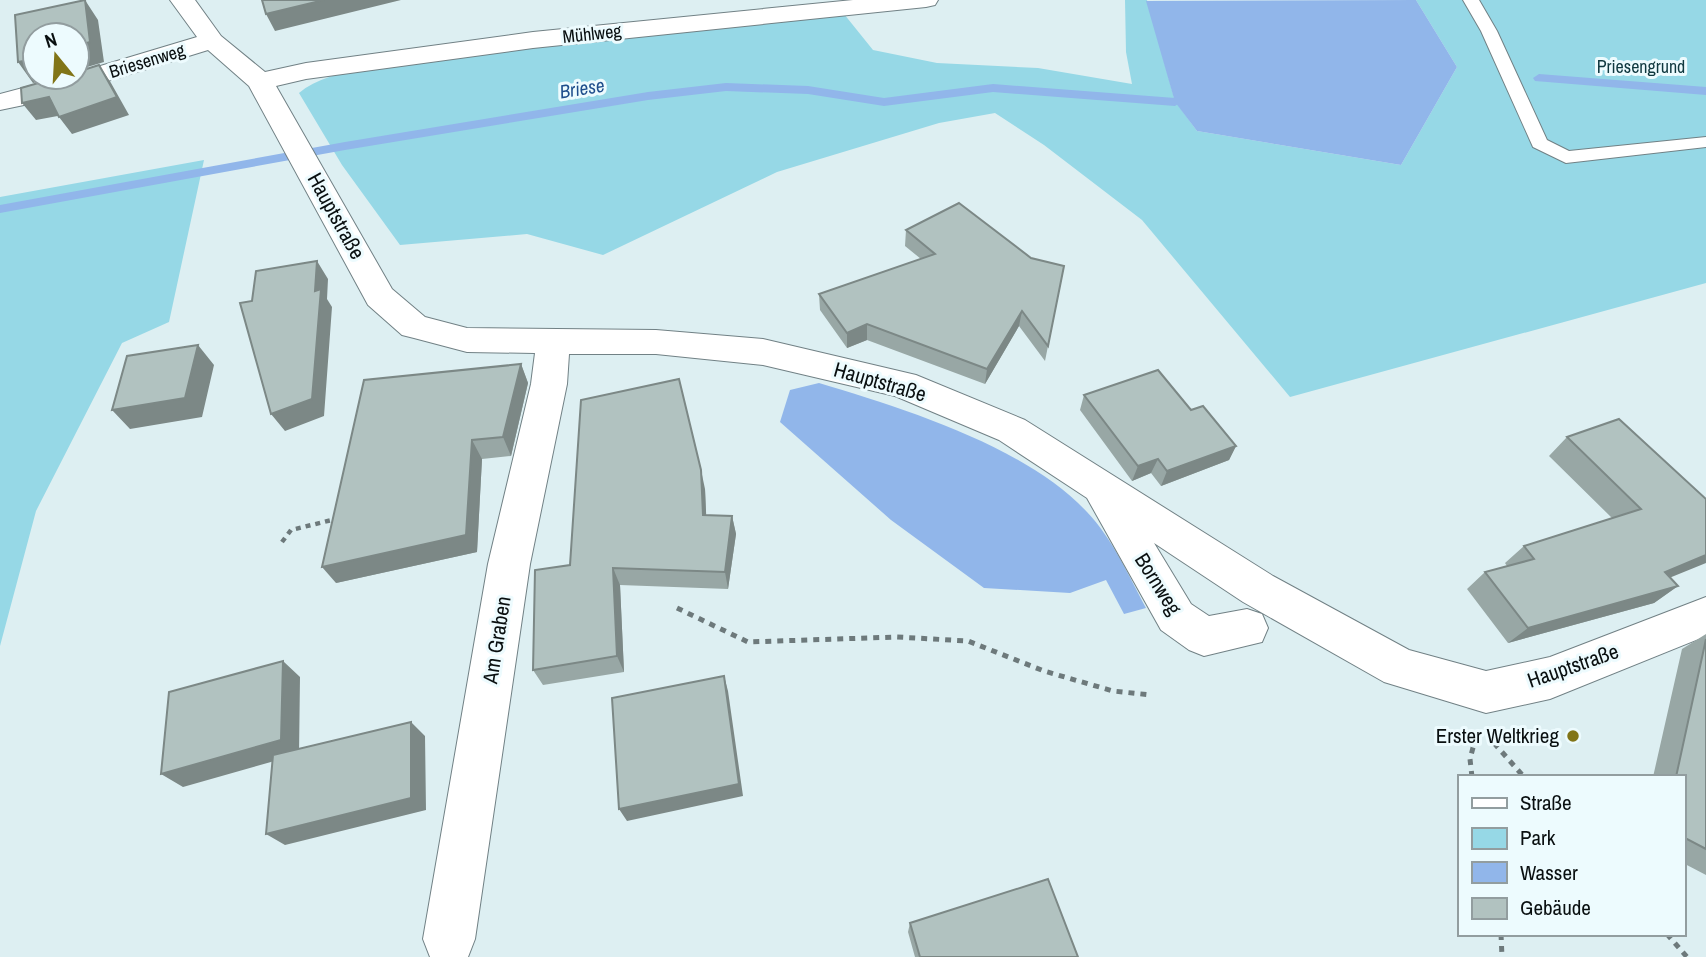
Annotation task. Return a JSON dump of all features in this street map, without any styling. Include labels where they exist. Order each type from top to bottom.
[{"type":"street","name":"Hauptstraße","points":[[183,0],[212,41],[260,81],[380,297],[414,326],[467,340],[656,342],[763,352],[903,384],[1012,430],[1258,589],[1400,668],[1486,692],[1550,678],[1706,616]]},
{"type":"street","name":"Mühlweg","points":[[260,81],[306,71],[533,40],[926,0]]},
{"type":"street","name":"Briesenweg","points":[[0,102],[33,95],[212,41]]},
{"type":"street","name":"Am Graben","points":[[449,939],[509,564],[550,384],[553,343]]},
{"type":"street","name":"Bornweg","points":[[1099,486],[1176,617],[1204,636],[1247,628]]},
{"type":"lane","points":[[1471,0],[1489,31],[1539,143],[1566,157],[1706,142]]},
{"type":"path","points":[[282,542],[291,530],[342,517]]},
{"type":"path","points":[[677,608],[748,642],[897,637],[968,641],[1044,671],[1113,691],[1151,695]]},
{"type":"path","points":[[1488,735],[1522,775]]},
{"type":"path","points":[[1502,936],[1502,957]]},
{"type":"path","points":[[1669,936],[1687,957]]},
{"type":"green space","name":"Priesengrund","points":[[1125,0],[1147,0],[1175,101],[1197,131],[1401,165],[1457,67],[1416,0],[1706,0],[1706,283],[1290,397],[1142,220],[1044,145],[995,113],[939,123],[777,172],[603,255],[527,234],[400,245],[342,165],[299,93],[330,77],[369,68],[844,14],[873,50],[937,63],[1038,68],[1132,84],[1126,52]]},
{"type":"green space","points":[[204,160],[169,322],[122,343],[36,511],[0,646],[0,197]]},
{"type":"water","points":[[1416,0],[1457,67],[1401,165],[1197,131],[1175,102],[1146,1]]},
{"type":"water","points":[[819,383],[962,432],[1031,468],[1061,489],[1096,522],[1120,558],[1146,608],[1124,614],[1106,580],[1070,593],[984,588],[891,520],[780,422],[790,390]]},
{"type":"building","points":[[85,0],[88,21],[21,21],[21,61],[18,62],[15,15]]},
{"type":"building","points":[[262,0],[324,0],[266,14]]},
{"type":"building","points":[[99,65],[117,97],[59,117],[49,97],[22,103],[21,91],[91,91],[91,68]]},
{"type":"building","points":[[959,203],[1031,258],[1064,266],[1048,346],[1022,311],[987,369],[867,324],[847,333],[819,294],[935,254],[906,230]]},
{"type":"building","points":[[317,261],[315,291],[321,289],[312,399],[271,414],[240,303],[252,301],[256,271]]},
{"type":"building","points":[[198,345],[185,398],[112,410],[127,356]]},
{"type":"building","points":[[521,364],[503,437],[472,440],[466,535],[322,567],[364,380]]},
{"type":"building","points":[[1158,370],[1191,410],[1203,406],[1236,446],[1167,471],[1158,459],[1138,466],[1084,395]]},
{"type":"building","points":[[679,379],[701,470],[703,515],[732,516],[725,572],[613,568],[617,656],[533,670],[535,570],[570,565],[581,400]]},
{"type":"building","points":[[1619,419],[1706,499],[1706,555],[1665,572],[1678,586],[1528,628],[1485,572],[1534,559],[1524,546],[1641,509],[1567,437]]},
{"type":"building","points":[[1706,639],[1706,849],[1685,838],[1685,775],[1676,775]]},
{"type":"building","points":[[283,661],[281,740],[161,774],[169,692]]},
{"type":"building","points":[[724,676],[739,784],[619,809],[612,698]]},
{"type":"building","points":[[411,722],[411,798],[266,834],[273,755]]},
{"type":"building","points":[[1048,879],[1078,957],[920,957],[910,923]]},
{"type":"waterway","name":"Briese","points":[[1539,78],[1706,91]]},
{"type":"waterway","name":"Briese","points":[[0,209],[345,146],[648,96],[726,87],[808,90],[884,102],[993,88],[1175,102]]},
{"type":"place","name":"Erster Weltkrieg","points":[[1573,736]]}]
